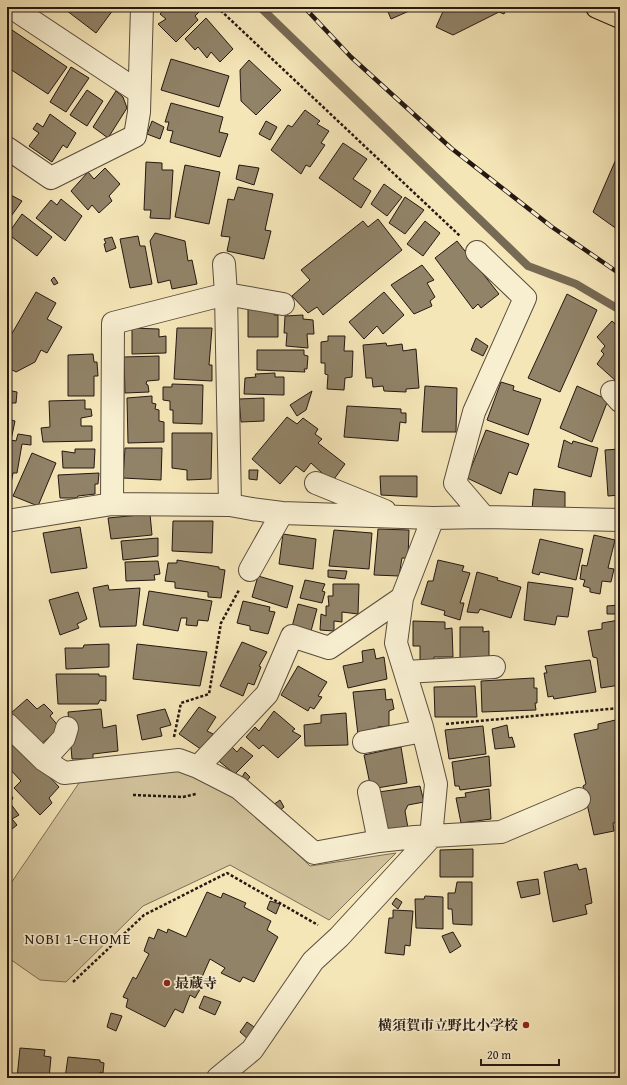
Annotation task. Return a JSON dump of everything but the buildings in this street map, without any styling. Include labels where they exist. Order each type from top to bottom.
[{"type":"highway","points":[[598,7],[620,17]]},
{"type":"street","points":[[11,7],[139,92]]},
{"type":"street","points":[[7,148],[51,178],[136,136],[139,112],[142,7]]},
{"type":"street","points":[[477,252],[525,298],[474,412],[455,483],[484,517]]},
{"type":"street","points":[[224,264],[226,294],[230,505]]},
{"type":"street","points":[[112,504],[113,323],[226,294],[283,304]]},
{"type":"street","points":[[316,483],[399,516]]},
{"type":"street","points":[[7,521],[112,504],[230,505],[252,510],[282,513],[433,518],[484,517],[620,520]]},
{"type":"street","points":[[250,570],[282,513]]},
{"type":"street","points":[[218,1078],[252,1050],[313,961],[339,937],[431,837],[436,784],[422,729],[396,643],[402,598],[433,518]]},
{"type":"street","points":[[198,767],[267,694],[292,636],[329,648],[402,598]]},
{"type":"street","points":[[405,672],[494,667]]},
{"type":"street","points":[[7,724],[44,760],[64,773],[179,760],[198,767],[239,788],[314,853],[379,841],[415,837],[501,832],[579,799]]},
{"type":"street","points":[[44,760],[64,738],[67,728]]},
{"type":"street","points":[[364,742],[422,729]]},
{"type":"street","points":[[369,792],[379,841]]},
{"type":"path","points":[[217,7],[477,252]]},
{"type":"path","points":[[169,761],[181,703],[209,694],[221,623],[250,570]]},
{"type":"path","points":[[422,729],[620,708]]},
{"type":"path","points":[[133,795],[183,797],[196,794]]},
{"type":"path","points":[[73,982],[144,915],[227,873],[339,937]]},
{"type":"shaded area","points":[[178,768],[237,796],[310,866],[396,853],[329,920],[230,865],[143,906],[66,982],[40,980],[7,957],[7,889],[81,780]]},
{"type":"waterway","points":[[260,7],[528,266],[576,284],[620,310]]},
{"type":"railway","points":[[304,7],[351,57],[451,148],[552,227],[620,274]]},
{"type":"place","name":"最蔵寺","points":[[167,983]]},
{"type":"place","name":"横須賀市立野比小学校","points":[[526,1025]]},
{"type":"district","name":"NOBI 1-CHOME","points":[[78,939]]}]
